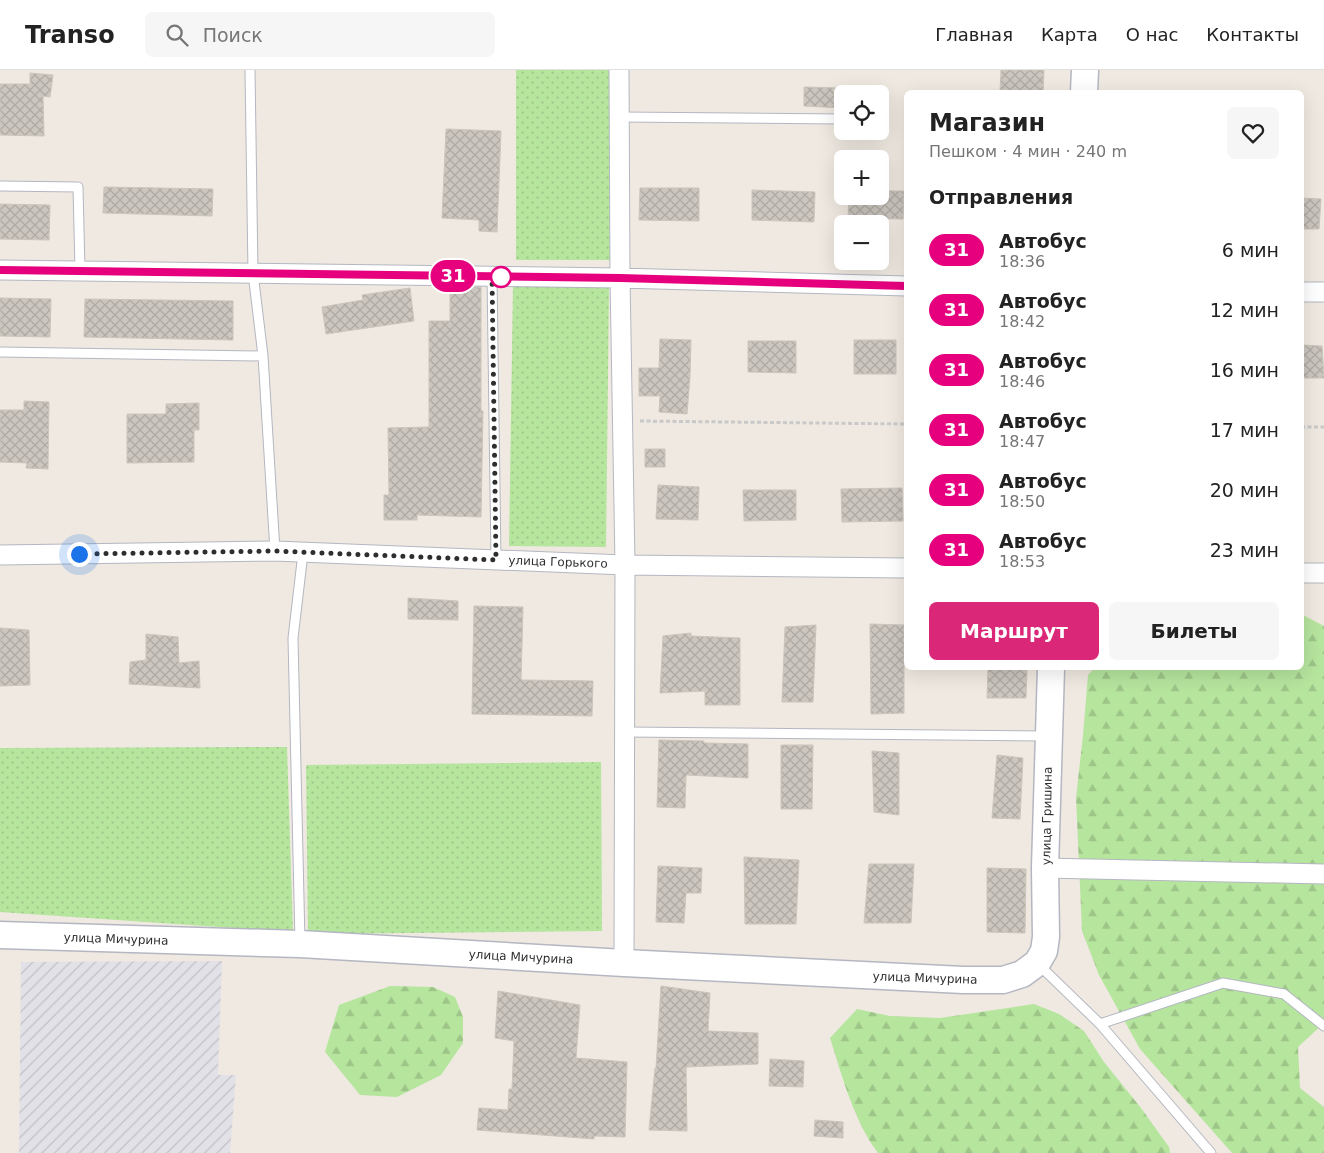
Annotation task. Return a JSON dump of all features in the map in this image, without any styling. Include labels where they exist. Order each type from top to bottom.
[{"type":"street","points":[[619,70],[620,278],[625,565],[624,963]]},
{"type":"street","points":[[1084,90],[1085,70]]},
{"type":"street","points":[[0,270],[620,278],[904,286]]},
{"type":"street","points":[[1304,292],[1324,292]]},
{"type":"street","name":"улица Горького","points":[[0,555],[275,551],[625,565],[904,568]]},
{"type":"street","points":[[1304,573],[1324,573]]},
{"type":"street","name":"улица Гришина","points":[[1037,963],[1044,951],[1046,937],[1048,736],[1051,670]]},
{"type":"street","points":[[1046,868],[1324,874]]},
{"type":"street","name":"улица Мичурина","points":[[0,935],[300,944],[963,980],[1003,980],[1022,974],[1037,963]]},
{"type":"lane","points":[[250,70],[253,273],[263,356],[275,551]]},
{"type":"lane","points":[[620,117],[834,118]]},
{"type":"lane","points":[[0,186],[78,187],[80,271]]},
{"type":"lane","points":[[492,276],[496,560]]},
{"type":"lane","points":[[0,352],[263,356]]},
{"type":"lane","points":[[300,944],[293,638],[303,552]]},
{"type":"lane","points":[[625,732],[1048,736]]},
{"type":"lane","points":[[1037,963],[1100,1024],[1211,1153]]},
{"type":"lane","points":[[1100,1024],[1223,983],[1284,994],[1324,1026]]},
{"type":"path","points":[[622,421],[904,424]]},
{"type":"path","points":[[1304,427],[1324,427]]},
{"type":"shaded area","points":[[222,961],[218,1075],[236,1075],[230,1153],[19,1153],[21,962]]},
{"type":"green space","points":[[516,70],[609,70],[610,260],[516,260]]},
{"type":"green space","points":[[513,285],[609,286],[606,547],[509,546]]},
{"type":"green space","points":[[1304,616],[1324,626],[1324,1023],[1298,1047],[1300,1088],[1324,1107],[1324,1153],[1232,1153],[1140,1049],[1099,975],[1082,931],[1076,798],[1088,675],[1092,670],[1304,670]]},
{"type":"green space","points":[[287,747],[293,932],[0,912],[0,748]]},
{"type":"green space","points":[[601,762],[602,931],[308,934],[306,765]]},
{"type":"green space","points":[[390,986],[433,987],[455,997],[463,1017],[463,1043],[441,1075],[397,1097],[360,1095],[325,1052],[339,1005]]},
{"type":"green space","points":[[1034,1004],[1059,1014],[1084,1031],[1104,1062],[1169,1147],[1170,1153],[878,1153],[855,1113],[830,1038],[857,1009],[890,1016],[940,1018]]},
{"type":"building","points":[[1001,70],[1044,70],[1043,90],[1000,90]]},
{"type":"building","points":[[30,73],[53,75],[50,97],[43,96],[44,136],[0,135],[0,84],[30,84]]},
{"type":"building","points":[[804,87],[834,88],[834,108],[804,106]]},
{"type":"building","points":[[446,129],[501,131],[497,232],[479,231],[479,220],[442,218]]},
{"type":"building","points":[[104,187],[213,189],[212,216],[103,213]]},
{"type":"building","points":[[640,188],[699,188],[699,221],[639,220]]},
{"type":"building","points":[[752,190],[815,192],[814,222],[752,220]]},
{"type":"building","points":[[889,191],[904,191],[903,219],[889,219],[889,215],[848,215],[849,205],[889,205]]},
{"type":"building","points":[[1304,198],[1321,199],[1319,229],[1304,229]]},
{"type":"building","points":[[0,204],[50,205],[49,240],[0,239]]},
{"type":"building","points":[[450,287],[481,287],[481,411],[483,411],[481,517],[417,515],[417,520],[384,520],[384,495],[389,495],[388,428],[429,427],[429,321],[450,321]]},
{"type":"building","points":[[410,288],[414,321],[326,334],[322,307],[363,300],[362,295]]},
{"type":"building","points":[[0,298],[51,299],[50,337],[0,336]]},
{"type":"building","points":[[85,299],[233,301],[233,340],[84,337]]},
{"type":"building","points":[[660,339],[691,340],[687,414],[659,412],[660,396],[639,396],[639,368],[659,368]]},
{"type":"building","points":[[854,340],[896,340],[896,374],[854,374]]},
{"type":"building","points":[[748,341],[796,341],[796,373],[748,372]]},
{"type":"building","points":[[1304,345],[1322,346],[1324,378],[1304,378]]},
{"type":"building","points":[[24,401],[49,402],[48,469],[26,468],[27,463],[0,462],[0,410],[24,410]]},
{"type":"building","points":[[199,403],[199,430],[194,430],[194,462],[127,463],[127,414],[166,414],[166,404]]},
{"type":"building","points":[[645,449],[665,449],[665,467],[645,467]]},
{"type":"building","points":[[658,485],[699,487],[698,520],[656,519]]},
{"type":"building","points":[[902,488],[903,521],[842,522],[841,489]]},
{"type":"building","points":[[743,490],[796,490],[796,520],[744,521]]},
{"type":"building","points":[[408,598],[458,601],[458,620],[408,619]]},
{"type":"building","points":[[474,606],[523,607],[521,680],[593,681],[592,716],[472,714]]},
{"type":"building","points":[[870,624],[904,625],[904,713],[871,714]]},
{"type":"building","points":[[816,625],[813,702],[782,702],[785,627]]},
{"type":"building","points":[[0,628],[29,630],[30,685],[0,686]]},
{"type":"building","points":[[691,633],[691,636],[740,638],[740,705],[705,705],[705,691],[660,693],[663,636]]},
{"type":"building","points":[[146,634],[178,637],[179,663],[199,661],[200,688],[129,684],[130,662],[146,660]]},
{"type":"building","points":[[988,670],[1027,670],[1026,698],[987,698]]},
{"type":"building","points":[[659,740],[748,744],[748,778],[686,775],[685,808],[657,807]]},
{"type":"building","points":[[781,745],[813,745],[812,809],[781,809]]},
{"type":"building","points":[[872,751],[899,753],[899,815],[874,812]]},
{"type":"building","points":[[997,755],[1023,758],[1020,819],[992,818]]},
{"type":"building","points":[[744,857],[799,860],[796,924],[745,924]]},
{"type":"building","points":[[869,864],[914,864],[911,923],[864,923]]},
{"type":"building","points":[[658,866],[702,868],[701,893],[686,893],[684,923],[656,922]]},
{"type":"building","points":[[987,868],[1026,869],[1025,933],[987,932]]},
{"type":"building","points":[[661,986],[710,993],[708,1031],[758,1033],[758,1064],[686,1067],[687,1131],[649,1130],[656,1068]]},
{"type":"building","points":[[498,991],[580,1005],[576,1058],[627,1062],[625,1137],[594,1136],[594,1139],[477,1130],[479,1108],[508,1110],[509,1089],[512,1089],[514,1041],[495,1038]]},
{"type":"building","points":[[770,1059],[804,1061],[803,1087],[769,1086]]},
{"type":"building","points":[[815,1120],[843,1122],[843,1138],[814,1136]]},
{"type":"bus line","name":"31","points":[[0,270],[620,278],[904,286]]},
{"type":"route","points":[[79,554],[275,551],[496,560],[492,276],[501,277]]}]
